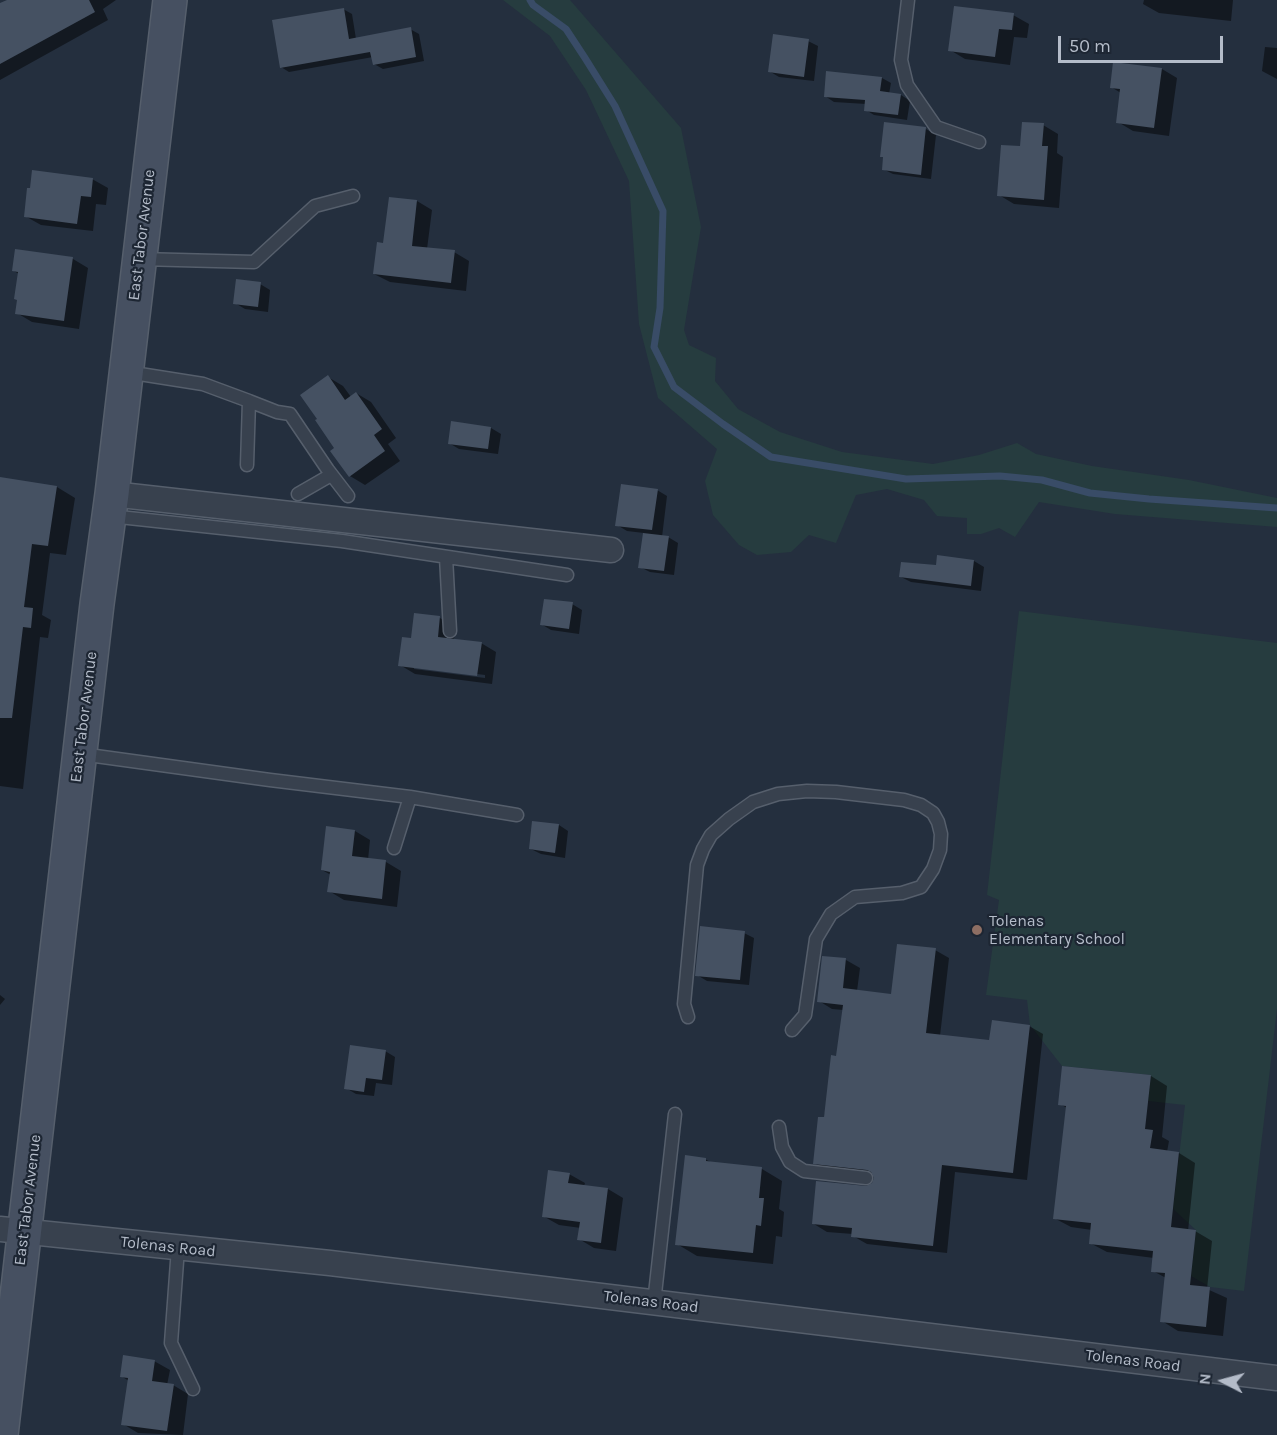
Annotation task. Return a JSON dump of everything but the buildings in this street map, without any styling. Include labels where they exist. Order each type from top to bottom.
[{"type":"main road","name":"East Tabor Avenue","points":[[1,1435],[12,1230],[80,753],[170,0]]},
{"type":"street","points":[[111,505],[611,550]]},
{"type":"street","name":"Tolenas Road","points":[[12,1230],[330,1263],[1277,1378]]},
{"type":"lane","points":[[908,0],[901,60],[907,85],[936,127],[979,142]]},
{"type":"lane","points":[[139,259],[254,262],[315,206],[353,196]]},
{"type":"lane","points":[[126,372],[202,384],[277,412],[290,414],[348,496]]},
{"type":"lane","points":[[247,465],[249,401]]},
{"type":"lane","points":[[298,494],[332,475]]},
{"type":"lane","points":[[111,505],[567,575]]},
{"type":"lane","points":[[446,557],[450,631]]},
{"type":"lane","points":[[80,753],[410,797],[517,815]]},
{"type":"lane","points":[[688,1017],[684,1004],[697,865],[711,835],[753,802],[778,794],[807,791],[836,792],[904,800],[921,805],[933,813],[941,834],[940,850],[933,869],[921,887],[902,893],[855,897],[831,914],[816,939],[805,1015],[792,1030]]},
{"type":"lane","points":[[394,848],[410,797]]},
{"type":"lane","points":[[654,1303],[675,1114]]},
{"type":"lane","points":[[779,1126],[782,1147],[790,1162],[804,1171],[866,1178]]},
{"type":"lane","points":[[178,1248],[171,1343],[193,1389]]},
{"type":"green space","points":[[503,0],[570,0],[681,128],[701,227],[684,330],[689,345],[716,358],[715,381],[738,409],[780,432],[842,452],[933,464],[979,455],[1017,443],[1036,454],[1092,466],[1189,480],[1277,498],[1277,527],[1115,514],[1039,502],[1015,537],[999,528],[981,534],[967,534],[967,518],[937,516],[924,500],[887,489],[856,495],[836,543],[809,535],[791,552],[757,555],[739,545],[713,515],[705,481],[717,449],[658,398],[639,324],[629,181],[586,90],[550,36]]},
{"type":"green space","points":[[1019,611],[1277,643],[1277,1009],[1244,1291],[1210,1287],[1191,1276],[1196,1230],[1173,1209],[1185,1105],[1148,1101],[1151,1075],[1062,1066],[1030,1025],[1027,1000],[986,995],[999,900],[987,895]]},
{"type":"waterway","points":[[530,0],[533,5],[566,29],[585,58],[615,106],[663,211],[660,308],[654,347],[674,387],[771,457],[906,479],[1000,476],[1042,480],[1090,493],[1277,508]]},
{"type":"place","name":"Tolenas Elementary School","points":[[977,930]]}]
